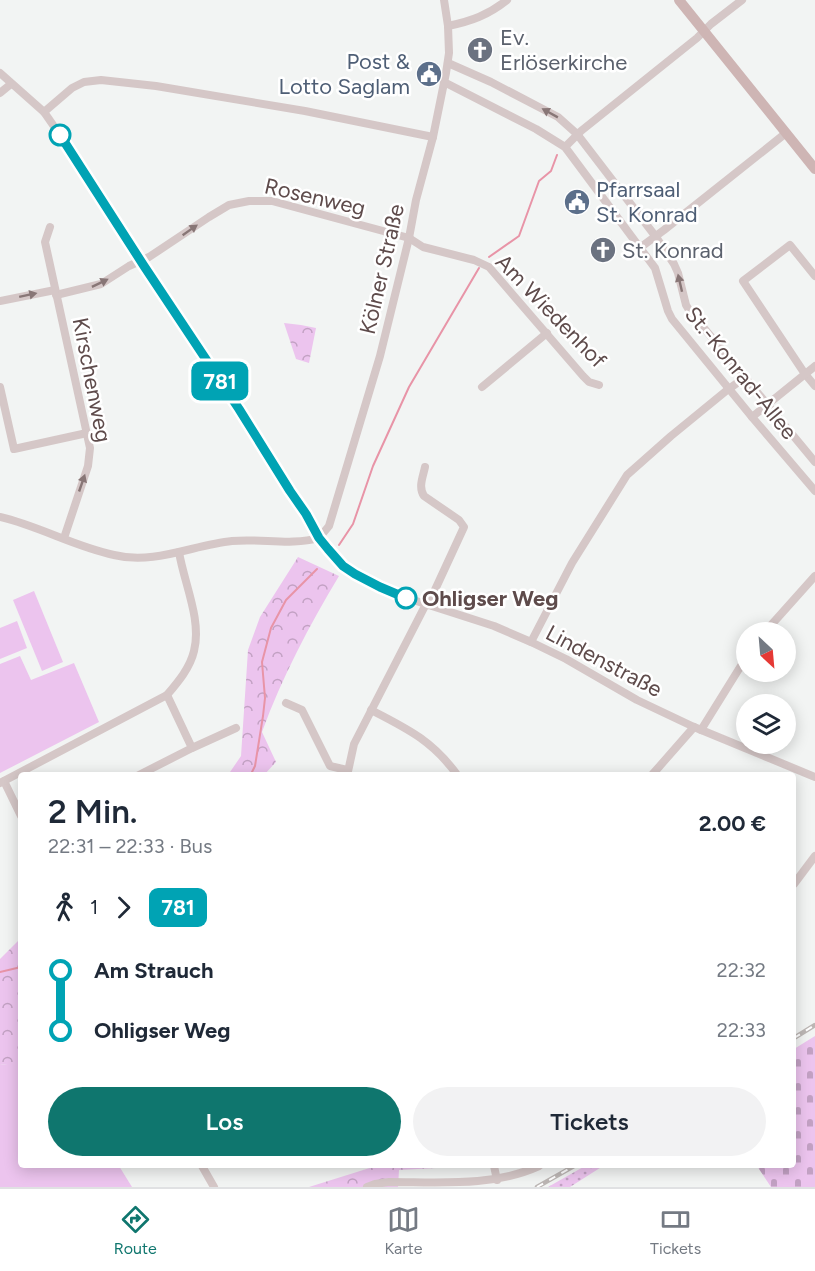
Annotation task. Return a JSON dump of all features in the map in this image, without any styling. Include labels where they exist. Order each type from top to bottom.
[{"type":"main road","points":[[679,0],[815,169]]},
{"type":"street","name":"Kölner Straße","points":[[319,538],[329,526],[380,356],[416,200],[434,136],[449,52],[444,0]]},
{"type":"street","points":[[448,26],[494,11],[507,0]]},
{"type":"street","points":[[565,147],[742,0]]},
{"type":"street","name":"St.-Konrad-Allee","points":[[448,63],[491,82],[558,117],[578,135],[656,237],[676,268],[689,310],[815,462]]},
{"type":"street","name":"Lindenstraße","points":[[0,73],[44,112],[239,409],[319,538],[336,559],[355,574],[380,587],[494,626],[531,642],[566,659],[637,700],[815,777]]},
{"type":"street","points":[[44,112],[72,88],[84,82],[102,80],[156,86],[305,111],[434,136]]},
{"type":"street","name":"St.-Konrad-Allee","points":[[444,82],[536,129],[565,147],[655,268],[670,315],[815,491]]},
{"type":"street","points":[[0,93],[11,84]]},
{"type":"street","points":[[641,247],[786,133]]},
{"type":"street","name":"Rosenweg","points":[[0,301],[97,286],[129,266],[149,257],[229,205],[249,201],[272,201],[409,238]]},
{"type":"street","name":"Kirschenweg","points":[[50,227],[45,242],[90,448],[88,466],[64,538]]},
{"type":"street","name":"Am Wiedenhof","points":[[409,238],[423,247],[474,260],[489,267],[583,376],[599,385]]},
{"type":"street","points":[[815,276],[790,245],[743,281],[815,386]]},
{"type":"street","points":[[482,387],[547,333]]},
{"type":"street","points":[[752,417],[815,366]]},
{"type":"street","points":[[531,642],[572,563],[627,475],[671,436],[744,378]]},
{"type":"street","points":[[0,387],[14,448],[87,433]]},
{"type":"street","points":[[347,772],[354,744],[427,604],[464,527],[459,520],[421,492],[420,486],[425,467]]},
{"type":"street","points":[[0,517],[113,555],[135,559],[231,541],[300,542],[319,538]]},
{"type":"street","points":[[21,772],[167,695],[179,682],[194,651],[196,628],[179,552]]},
{"type":"street","points":[[774,622],[815,576]]},
{"type":"street","points":[[655,772],[698,728],[736,672]]},
{"type":"street","points":[[167,695],[192,748]]},
{"type":"street","points":[[286,703],[302,710],[330,766],[345,772]]},
{"type":"street","points":[[371,710],[411,730],[429,743],[447,760],[455,772]]},
{"type":"street","points":[[145,772],[237,728]]},
{"type":"street","points":[[18,774],[2,782],[18,811]]},
{"type":"street","points":[[796,881],[815,856]]},
{"type":"street","points":[[203,1168],[214,1187]]},
{"type":"street","points":[[494,1168],[497,1180]]},
{"type":"street","points":[[367,1187],[386,1182],[465,1184],[516,1176],[534,1168]]},
{"type":"green space","points":[[284,323],[316,328],[309,363],[296,359]]},
{"type":"green space","points":[[298,557],[339,576],[297,652],[262,732],[276,762],[267,772],[230,772],[241,756],[248,650],[260,617]]},
{"type":"green space","points":[[34,591],[63,662],[42,671],[13,600]]},
{"type":"green space","points":[[17,621],[27,648],[0,659],[0,628]]},
{"type":"green space","points":[[20,656],[31,680],[74,663],[99,722],[0,773],[0,664]]},
{"type":"green space","points":[[18,941],[18,1064],[0,1065],[0,959]]},
{"type":"green space","points":[[815,1036],[815,1187],[771,1187],[758,1168],[796,1168],[796,1048]]},
{"type":"green space","points":[[18,1064],[18,1168],[120,1168],[132,1187],[0,1187],[0,1065]]},
{"type":"green space","points":[[370,1168],[436,1168],[399,1170],[398,1187],[309,1187]]},
{"type":"green space","points":[[581,1168],[600,1168],[570,1187],[548,1187]]},
{"type":"waterway","points":[[489,257],[519,236],[539,181],[551,171],[557,155]]},
{"type":"waterway","points":[[339,545],[353,524],[373,466],[409,387],[479,268]]},
{"type":"waterway","points":[[252,772],[255,766],[265,698],[262,662],[271,628],[286,600],[317,569]]},
{"type":"waterway","points":[[0,972],[18,968]]},
{"type":"railway","points":[[796,1037],[815,1025]]},
{"type":"railway","points":[[537,1187],[570,1168]]},
{"type":"bus line","name":"781","points":[[60,135],[180,322],[239,409],[319,538],[343,566],[380,587],[406,598]]},
{"type":"place","name":"Ev. Erlöserkirche","points":[[480,50]]},
{"type":"place","name":"Post & Lotto Saglam","points":[[429,74]]},
{"type":"place","name":"Pfarrsaal St. Konrad","points":[[577,202]]},
{"type":"place","name":"St. Konrad","points":[[603,250]]},
{"type":"place","name":"Ohligser Weg","points":[[406,598]]}]
